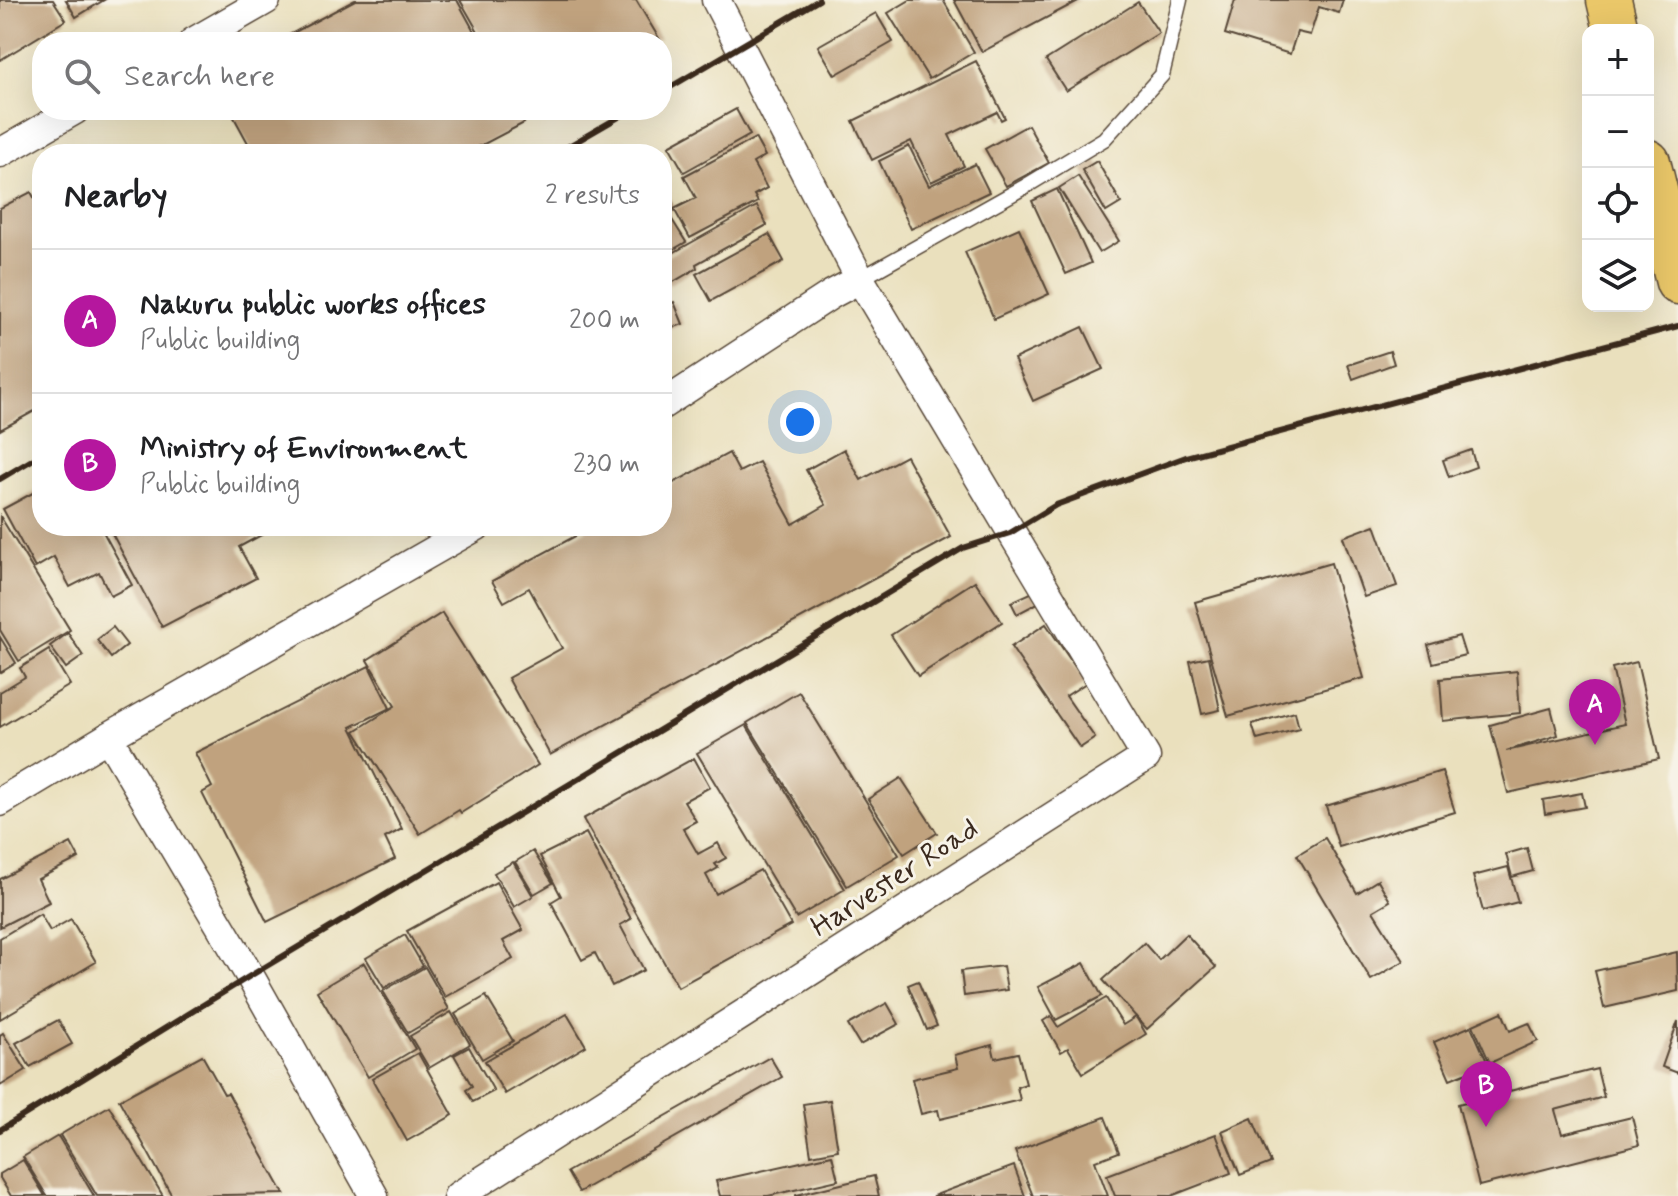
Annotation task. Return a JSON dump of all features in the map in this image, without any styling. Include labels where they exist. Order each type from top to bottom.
[{"type":"main road","points":[[1609,0],[1615,24]]},
{"type":"main road","points":[[1650,168],[1678,282]]},
{"type":"street","points":[[210,32],[266,0]]},
{"type":"street","points":[[672,398],[860,279],[716,0]]},
{"type":"street","points":[[0,153],[58,120]]},
{"type":"street","name":"Harvester Road","points":[[458,1196],[1146,757],[860,279]]},
{"type":"street","points":[[0,802],[460,536]]},
{"type":"street","points":[[108,737],[250,976],[374,1196]]},
{"type":"lane","points":[[860,279],[1104,139],[1162,75],[1180,0]]},
{"type":"building","points":[[0,0],[53,0],[66,20],[46,32],[32,32],[32,41],[0,60]]},
{"type":"building","points":[[66,0],[104,0],[76,17]]},
{"type":"building","points":[[355,0],[457,0],[475,32],[295,32]]},
{"type":"building","points":[[460,0],[636,0],[655,32],[478,32]]},
{"type":"building","points":[[910,0],[943,0],[974,52],[929,79],[888,13]]},
{"type":"building","points":[[954,0],[1080,0],[982,52]]},
{"type":"building","points":[[1235,0],[1343,0],[1339,13],[1319,7],[1310,35],[1297,32],[1290,54],[1225,34]]},
{"type":"building","points":[[1138,2],[1159,33],[1066,91],[1046,60]]},
{"type":"building","points":[[876,13],[893,42],[835,75],[818,46]]},
{"type":"building","points":[[976,61],[1005,118],[1001,120],[997,112],[949,135],[964,166],[931,182],[911,141],[872,160],[853,121]]},
{"type":"building","points":[[736,109],[750,135],[684,172],[672,151],[672,144]]},
{"type":"building","points":[[235,120],[522,120],[524,123],[484,144],[249,144]]},
{"type":"building","points":[[1028,125],[1049,163],[1006,186],[985,149]]},
{"type":"building","points":[[755,138],[765,156],[753,163],[767,188],[754,195],[758,202],[690,238],[674,209],[696,198],[684,176]]},
{"type":"building","points":[[909,146],[929,186],[975,164],[989,192],[911,229],[879,161]]},
{"type":"building","points":[[1097,161],[1121,203],[1106,212],[1082,170]]},
{"type":"building","points":[[1078,176],[1119,241],[1099,253],[1059,188]]},
{"type":"building","points":[[1057,189],[1091,263],[1066,274],[1032,201]]},
{"type":"building","points":[[32,194],[32,412],[0,430],[0,208]]},
{"type":"building","points":[[757,206],[767,225],[696,264],[697,268],[672,283],[672,253]]},
{"type":"building","points":[[672,220],[686,242],[672,250]]},
{"type":"building","points":[[1019,228],[1049,294],[994,319],[965,252]]},
{"type":"building","points":[[769,234],[784,261],[711,301],[696,274]]},
{"type":"building","points":[[672,303],[683,324],[672,328]]},
{"type":"building","points":[[1083,327],[1103,369],[1033,401],[1014,359]]},
{"type":"building","points":[[1390,351],[1394,364],[1353,379],[1348,365]]},
{"type":"building","points":[[844,449],[861,480],[906,456],[951,537],[550,755],[508,678],[562,648],[529,588],[504,602],[492,581],[575,536],[672,536],[672,484],[729,453],[739,472],[759,462],[793,524],[826,505],[806,470]]},
{"type":"building","points":[[1471,450],[1476,467],[1449,477],[1443,460]]},
{"type":"building","points":[[32,493],[32,536],[105,536],[132,585],[111,596],[99,572],[70,587],[54,557],[35,568],[3,509]]},
{"type":"building","points":[[0,516],[70,630],[19,661],[0,630]]},
{"type":"building","points":[[1375,525],[1397,586],[1364,597],[1343,537]]},
{"type":"building","points":[[113,536],[259,536],[239,547],[256,578],[162,627]]},
{"type":"building","points":[[1331,563],[1364,678],[1228,716],[1195,602]]},
{"type":"building","points":[[975,581],[1002,622],[918,676],[891,635]]},
{"type":"building","points":[[1033,592],[1038,603],[1017,614],[1011,602]]},
{"type":"building","points":[[442,613],[538,765],[461,813],[459,810],[420,834],[355,731],[395,706],[367,660]]},
{"type":"building","points":[[1046,624],[1086,683],[1066,696],[1095,738],[1080,748],[1011,647]]},
{"type":"building","points":[[113,627],[127,645],[111,658],[97,640]]},
{"type":"building","points":[[68,633],[83,656],[66,668],[50,646]]},
{"type":"building","points":[[1459,636],[1465,655],[1433,663],[1428,645]]},
{"type":"building","points":[[0,637],[16,663],[0,673]]},
{"type":"building","points":[[49,650],[70,685],[0,727],[0,692],[25,677],[20,668]]},
{"type":"building","points":[[1209,657],[1220,710],[1202,714],[1190,661]]},
{"type":"building","points":[[1637,662],[1659,759],[1508,793],[1490,725],[1551,708],[1558,735],[1506,751],[1625,724],[1612,668]]},
{"type":"building","points":[[369,666],[390,708],[351,727],[402,829],[385,838],[395,859],[267,922],[202,793],[212,787],[195,753]]},
{"type":"building","points":[[1517,671],[1520,713],[1443,721],[1440,679]]},
{"type":"building","points":[[799,692],[899,855],[847,886],[747,723]]},
{"type":"building","points":[[1295,712],[1299,729],[1257,740],[1252,724]]},
{"type":"building","points":[[746,725],[845,889],[796,918],[697,753]]},
{"type":"building","points":[[694,758],[710,787],[684,801],[696,821],[683,828],[698,854],[718,843],[726,858],[715,864],[718,868],[706,875],[716,894],[760,870],[791,925],[678,987],[583,819]]},
{"type":"building","points":[[1442,771],[1455,812],[1339,847],[1326,806]]},
{"type":"building","points":[[901,778],[937,833],[904,854],[868,799]]},
{"type":"building","points":[[1582,793],[1585,807],[1545,814],[1543,800]]},
{"type":"building","points":[[586,833],[631,919],[620,925],[644,970],[612,986],[595,953],[582,960],[551,902],[561,896],[540,856]]},
{"type":"building","points":[[1325,838],[1357,893],[1378,880],[1390,901],[1373,911],[1404,961],[1371,980],[1297,855]]},
{"type":"building","points":[[71,843],[79,858],[38,879],[49,902],[0,927],[0,879]]},
{"type":"building","points":[[1527,848],[1533,871],[1512,877],[1506,854]]},
{"type":"building","points":[[533,851],[553,883],[534,894],[515,862]]},
{"type":"building","points":[[513,862],[533,896],[514,907],[494,873]]},
{"type":"building","points":[[1508,867],[1518,902],[1483,911],[1473,876]]},
{"type":"building","points":[[496,882],[523,930],[503,941],[513,959],[445,997],[407,931]]},
{"type":"building","points":[[40,914],[50,931],[71,919],[96,962],[0,1019],[0,938]]},
{"type":"building","points":[[1186,934],[1216,967],[1147,1029],[1103,980],[1144,943],[1159,960]]},
{"type":"building","points":[[405,935],[423,966],[384,988],[366,958]]},
{"type":"building","points":[[1677,952],[1678,991],[1604,1008],[1595,971]]},
{"type":"building","points":[[364,963],[415,1049],[368,1077],[317,991]]},
{"type":"building","points":[[1084,963],[1102,996],[1056,1020],[1038,987]]},
{"type":"building","points":[[1003,966],[1007,990],[964,996],[961,971]]},
{"type":"building","points":[[425,967],[449,1009],[408,1033],[383,991]]},
{"type":"building","points":[[918,981],[937,1026],[927,1030],[908,985]]},
{"type":"building","points":[[486,996],[513,1041],[482,1059],[455,1014]]},
{"type":"building","points":[[1106,998],[1123,1025],[1136,1017],[1146,1034],[1083,1073],[1068,1048],[1061,1052],[1043,1021],[1051,1016],[1058,1027]]},
{"type":"building","points":[[887,1003],[899,1024],[860,1045],[848,1025]]},
{"type":"building","points":[[451,1012],[470,1044],[429,1068],[410,1036]]},
{"type":"building","points":[[1502,1012],[1510,1031],[1529,1023],[1538,1041],[1490,1063],[1473,1025]]},
{"type":"building","points":[[567,1014],[586,1046],[505,1094],[485,1061]]},
{"type":"building","points":[[58,1020],[72,1044],[30,1067],[16,1043]]},
{"type":"building","points":[[1678,1021],[1678,1073],[1662,1067]]},
{"type":"building","points":[[1471,1026],[1488,1064],[1450,1079],[1434,1042]]},
{"type":"building","points":[[3,1033],[26,1070],[0,1086],[0,1035]]},
{"type":"building","points":[[992,1045],[995,1058],[1018,1053],[1026,1084],[1017,1087],[1020,1100],[940,1119],[938,1110],[921,1114],[912,1079],[958,1068],[955,1055]]},
{"type":"building","points":[[469,1047],[494,1091],[473,1102],[466,1090],[472,1086],[454,1055]]},
{"type":"building","points":[[418,1053],[453,1115],[407,1141],[372,1079]]},
{"type":"building","points":[[202,1055],[224,1094],[228,1093],[284,1194],[172,1196],[119,1100]]},
{"type":"building","points":[[770,1057],[782,1077],[579,1192],[567,1172]]},
{"type":"building","points":[[1597,1069],[1604,1097],[1555,1110],[1562,1134],[1632,1117],[1639,1145],[1479,1186],[1458,1104]]},
{"type":"building","points":[[830,1100],[838,1150],[811,1155],[803,1104]]},
{"type":"building","points":[[109,1106],[163,1196],[97,1196],[60,1135]]},
{"type":"building","points":[[1105,1117],[1119,1152],[1095,1161],[1108,1196],[1033,1196],[1015,1151]]},
{"type":"building","points":[[1252,1118],[1271,1163],[1240,1175],[1222,1131]]},
{"type":"building","points":[[1216,1134],[1231,1173],[1171,1196],[1115,1196],[1107,1175]]},
{"type":"building","points":[[58,1136],[94,1196],[47,1196],[23,1157]]},
{"type":"building","points":[[832,1155],[838,1180],[768,1196],[720,1196],[716,1181]]},
{"type":"building","points":[[23,1160],[45,1196],[11,1196],[0,1178],[0,1174]]},
{"type":"building","points":[[1014,1166],[1025,1196],[933,1196]]},
{"type":"building","points":[[874,1176],[879,1196],[796,1196],[796,1195]]},
{"type":"railway","points":[[672,86],[819,0]]},
{"type":"railway","points":[[572,144],[614,120]]},
{"type":"railway","points":[[0,1130],[250,976],[963,548],[1010,533],[1056,505],[1186,457],[1678,326]]},
{"type":"railway","points":[[0,479],[32,460]]},
{"type":"place","name":"Nakuru public works offices","points":[[1595,745]]},
{"type":"place","name":"Ministry of Environment","points":[[1486,1127]]}]
